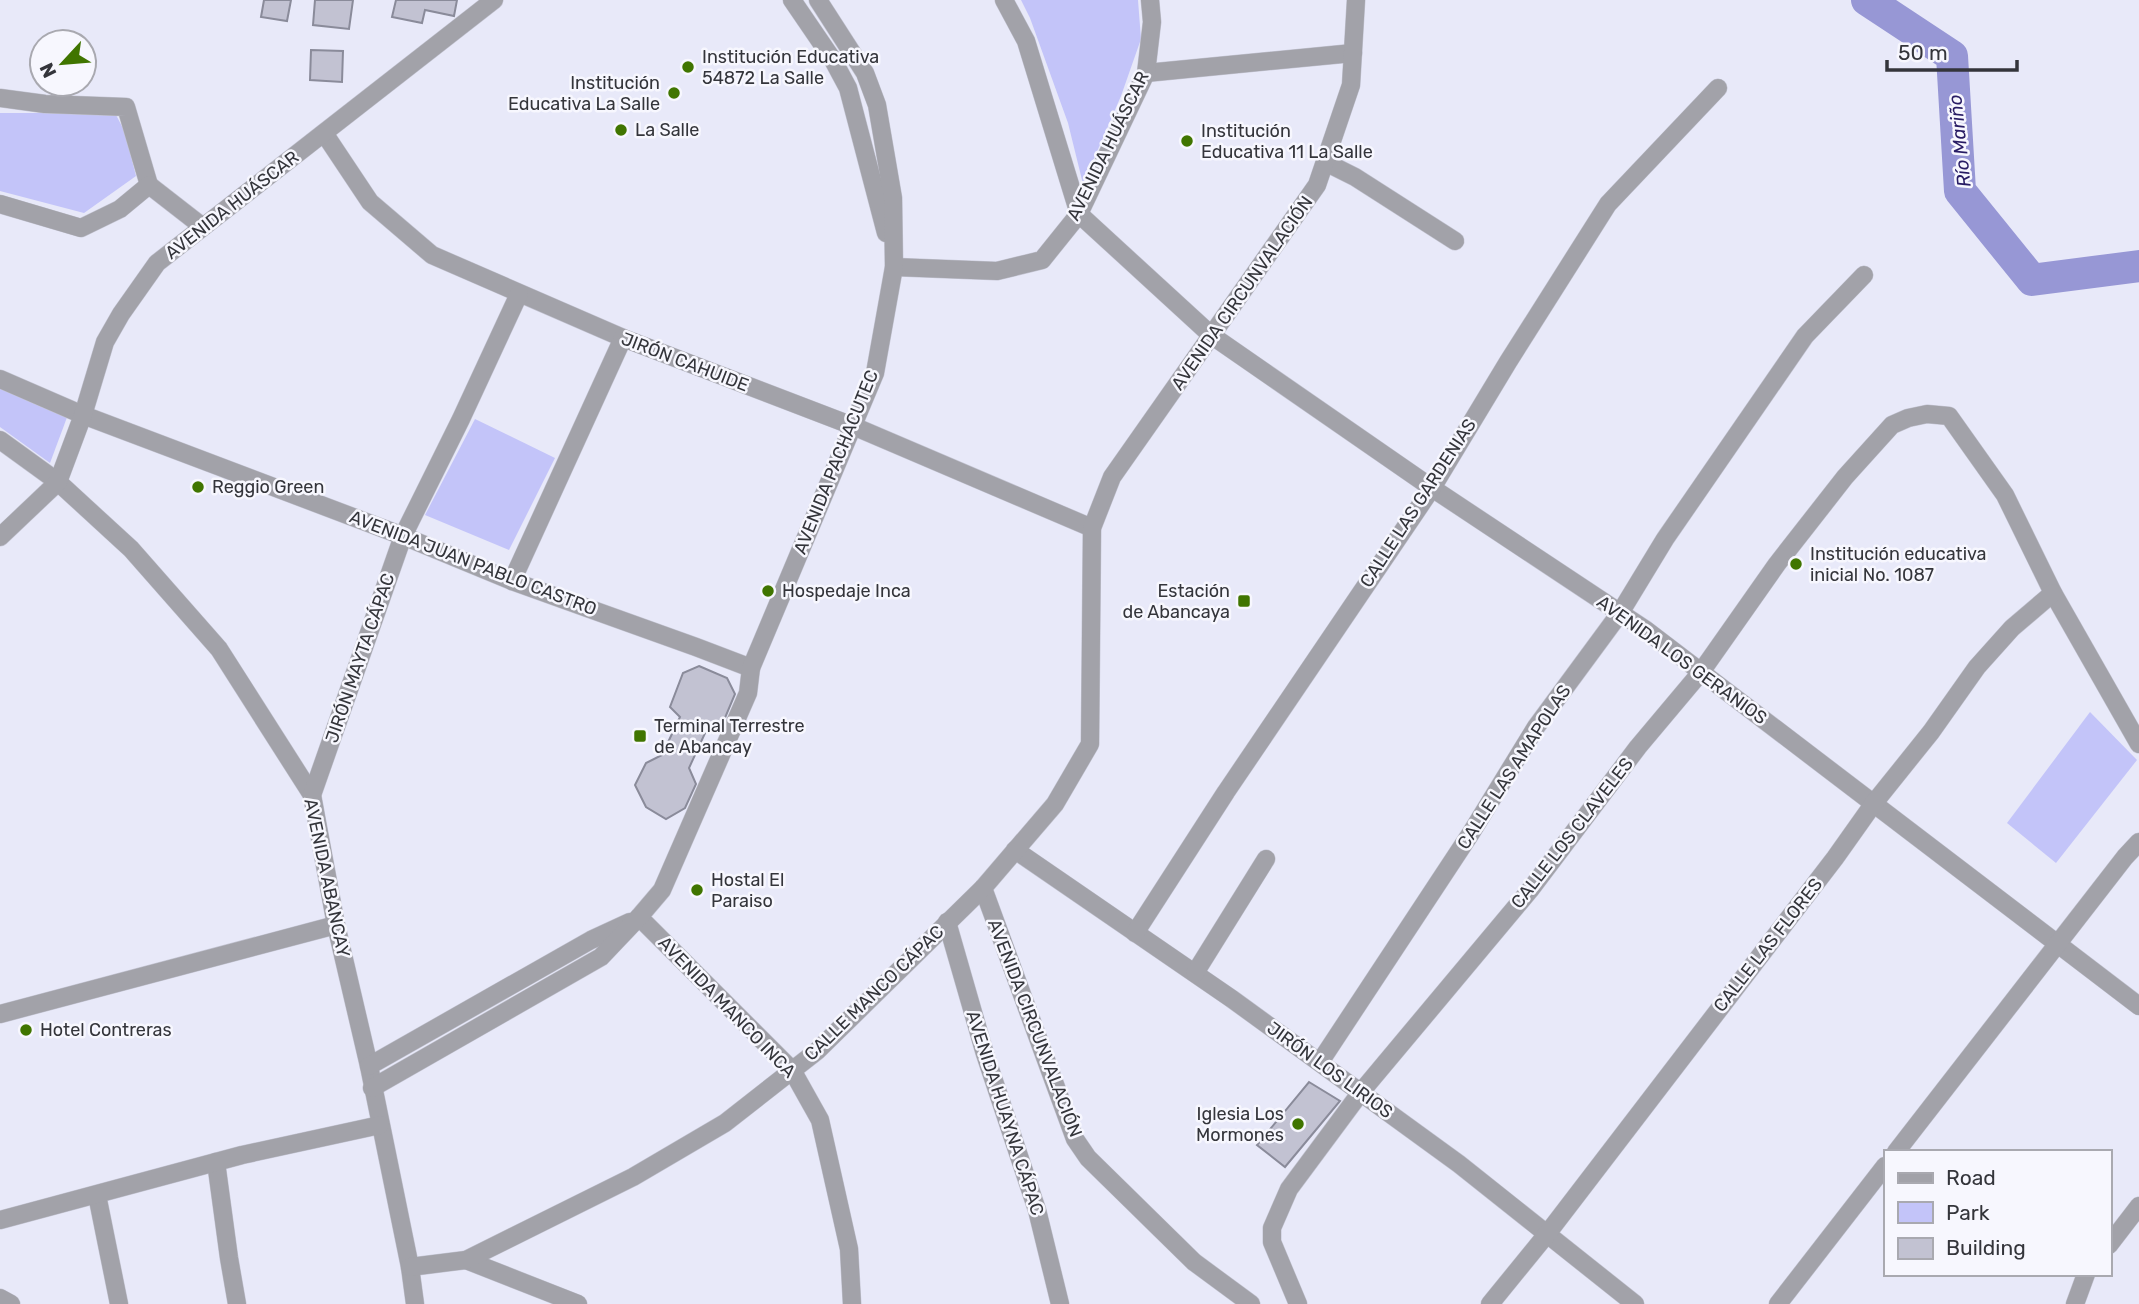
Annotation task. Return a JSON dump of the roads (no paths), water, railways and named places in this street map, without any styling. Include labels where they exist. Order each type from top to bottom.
[{"type":"street","name":"AVENIDA HUÁSCAR","points":[[0,537],[58,482],[83,415],[105,342],[121,314],[157,264],[494,0]]},
{"type":"street","name":"AVENIDA PACHACUTEC","points":[[792,0],[833,60],[848,88],[878,196],[894,267]]},
{"type":"street","name":"AVENIDA PACHACUTEC","points":[[372,1088],[601,957],[662,890],[748,693],[751,668],[875,373],[894,267],[893,198],[877,105],[865,73],[818,0]]},
{"type":"street","points":[[1004,0],[1026,41],[1079,214]]},
{"type":"street","name":"AVENIDA HUÁSCAR","points":[[894,267],[997,271],[1042,260],[1079,214],[1146,73],[1152,22],[1150,0]]},
{"type":"street","name":"AVENIDA CIRCUNVALACIÓN","points":[[1092,528],[1112,477],[1317,185],[1351,85],[1356,0]]},
{"type":"street","points":[[1146,73],[1353,53]]},
{"type":"street","name":"CALLE LAS GARDENIAS","points":[[1135,933],[1226,792],[1432,488],[1608,204],[1718,88]]},
{"type":"street","points":[[0,98],[126,107],[149,185],[203,227]]},
{"type":"street","name":"JIRÓN CAHUIDE","points":[[324,133],[369,202],[432,255],[623,338],[853,426],[1092,528]]},
{"type":"street","points":[[1325,162],[1355,177],[1455,241]]},
{"type":"street","points":[[0,204],[81,228],[120,209],[149,185]]},
{"type":"street","name":"AVENIDA LOS GERANIOS","points":[[1079,214],[1211,335],[1432,488],[1620,613],[2139,1006]]},
{"type":"street","name":"CALLE LAS AMAPOLAS","points":[[1320,1062],[1471,834],[1536,727],[1620,613],[1665,539],[1805,336],[1864,275]]},
{"type":"street","name":"JIRÓN MAYTA CÁPAC","points":[[312,795],[403,536],[519,293]]},
{"type":"street","points":[[512,581],[623,338]]},
{"type":"street","name":"AVENIDA JUAN PABLO CASTRO","points":[[0,379],[83,415],[403,536],[512,581],[751,668]]},
{"type":"street","name":"CALLE LOS CLAVELES","points":[[1298,1304],[1272,1242],[1272,1228],[1289,1189],[1361,1092],[1530,890],[1638,747],[1701,672],[1777,564],[1845,477],[1892,425],[1927,414],[1949,416],[2005,495],[2053,593]]},
{"type":"street","name":"AVENIDA ABANCAY","points":[[0,440],[58,482],[131,549],[219,649],[312,795],[336,925],[369,1066],[410,1267],[415,1304]]},
{"type":"street","name":"CALLE MANCO CÁPAC","points":[[410,1267],[466,1260],[633,1177],[725,1123],[817,1051],[983,888],[1055,804],[1090,744],[1092,528]]},
{"type":"street","points":[[2053,593],[2139,744]]},
{"type":"street","name":"CALLE LAS FLORES","points":[[1490,1304],[1547,1234],[1835,858],[1874,803],[1931,732],[1976,667],[2012,628],[2053,593]]},
{"type":"street","points":[[1898,1150],[2139,842]]},
{"type":"street","name":"JIRÓN LOS LIRIOS","points":[[1015,850],[1195,973],[1361,1092],[1459,1164],[1635,1304]]},
{"type":"street","points":[[1195,973],[1266,859]]},
{"type":"street","name":"AVENIDA CIRCUNVALACIÓN","points":[[983,888],[1075,1139],[1088,1158],[1194,1262],[1251,1304]]},
{"type":"street","name":"AVENIDA PACHACUTEC","points":[[369,1066],[591,940],[639,917]]},
{"type":"street","name":"AVENIDA MANCO INCA","points":[[639,917],[792,1070],[820,1120],[849,1249],[852,1304]]},
{"type":"street","name":"AVENIDA HUAYNA CÁPAC","points":[[947,922],[985,1054],[1037,1210],[1060,1304]]},
{"type":"street","points":[[0,1014],[336,925]]},
{"type":"street","points":[[0,1220],[216,1162],[380,1125]]},
{"type":"street","points":[[216,1162],[237,1304]]},
{"type":"street","points":[[1778,1304],[1884,1167]]},
{"type":"street","points":[[97,1195],[119,1304]]},
{"type":"street","points":[[2111,1242],[2139,1206]]},
{"type":"street","points":[[466,1260],[578,1304]]},
{"type":"street","points":[[2075,1304],[2085,1276]]},
{"type":"street","points":[[0,1298],[11,1304]]},
{"type":"waterway","name":"Río Mariño","points":[[1867,0],[1952,56],[1960,191],[2032,280],[2139,266]]},
{"type":"place","name":"Institución Educativa 54872 La Salle","points":[[688,67]]},
{"type":"place","name":"Institución Educativa La Salle","points":[[674,93]]},
{"type":"place","name":"La Salle","points":[[621,130]]},
{"type":"place","name":"Institución Educativa 11 La Salle","points":[[1187,141]]},
{"type":"place","name":"Reggio Green","points":[[198,487]]},
{"type":"place","name":"Institución educativa inicial No. 1087","points":[[1796,564]]},
{"type":"place","name":"Hospedaje Inca","points":[[768,591]]},
{"type":"place","name":"Estación de Abancaya","points":[[1244,601]]},
{"type":"place","name":"Terminal Terrestre de Abancay","points":[[640,736]]},
{"type":"place","name":"Hostal El Paraiso","points":[[697,890]]},
{"type":"place","name":"Hotel Contreras","points":[[26,1030]]},
{"type":"place","name":"Iglesia Los Mormones","points":[[1298,1124]]}]
